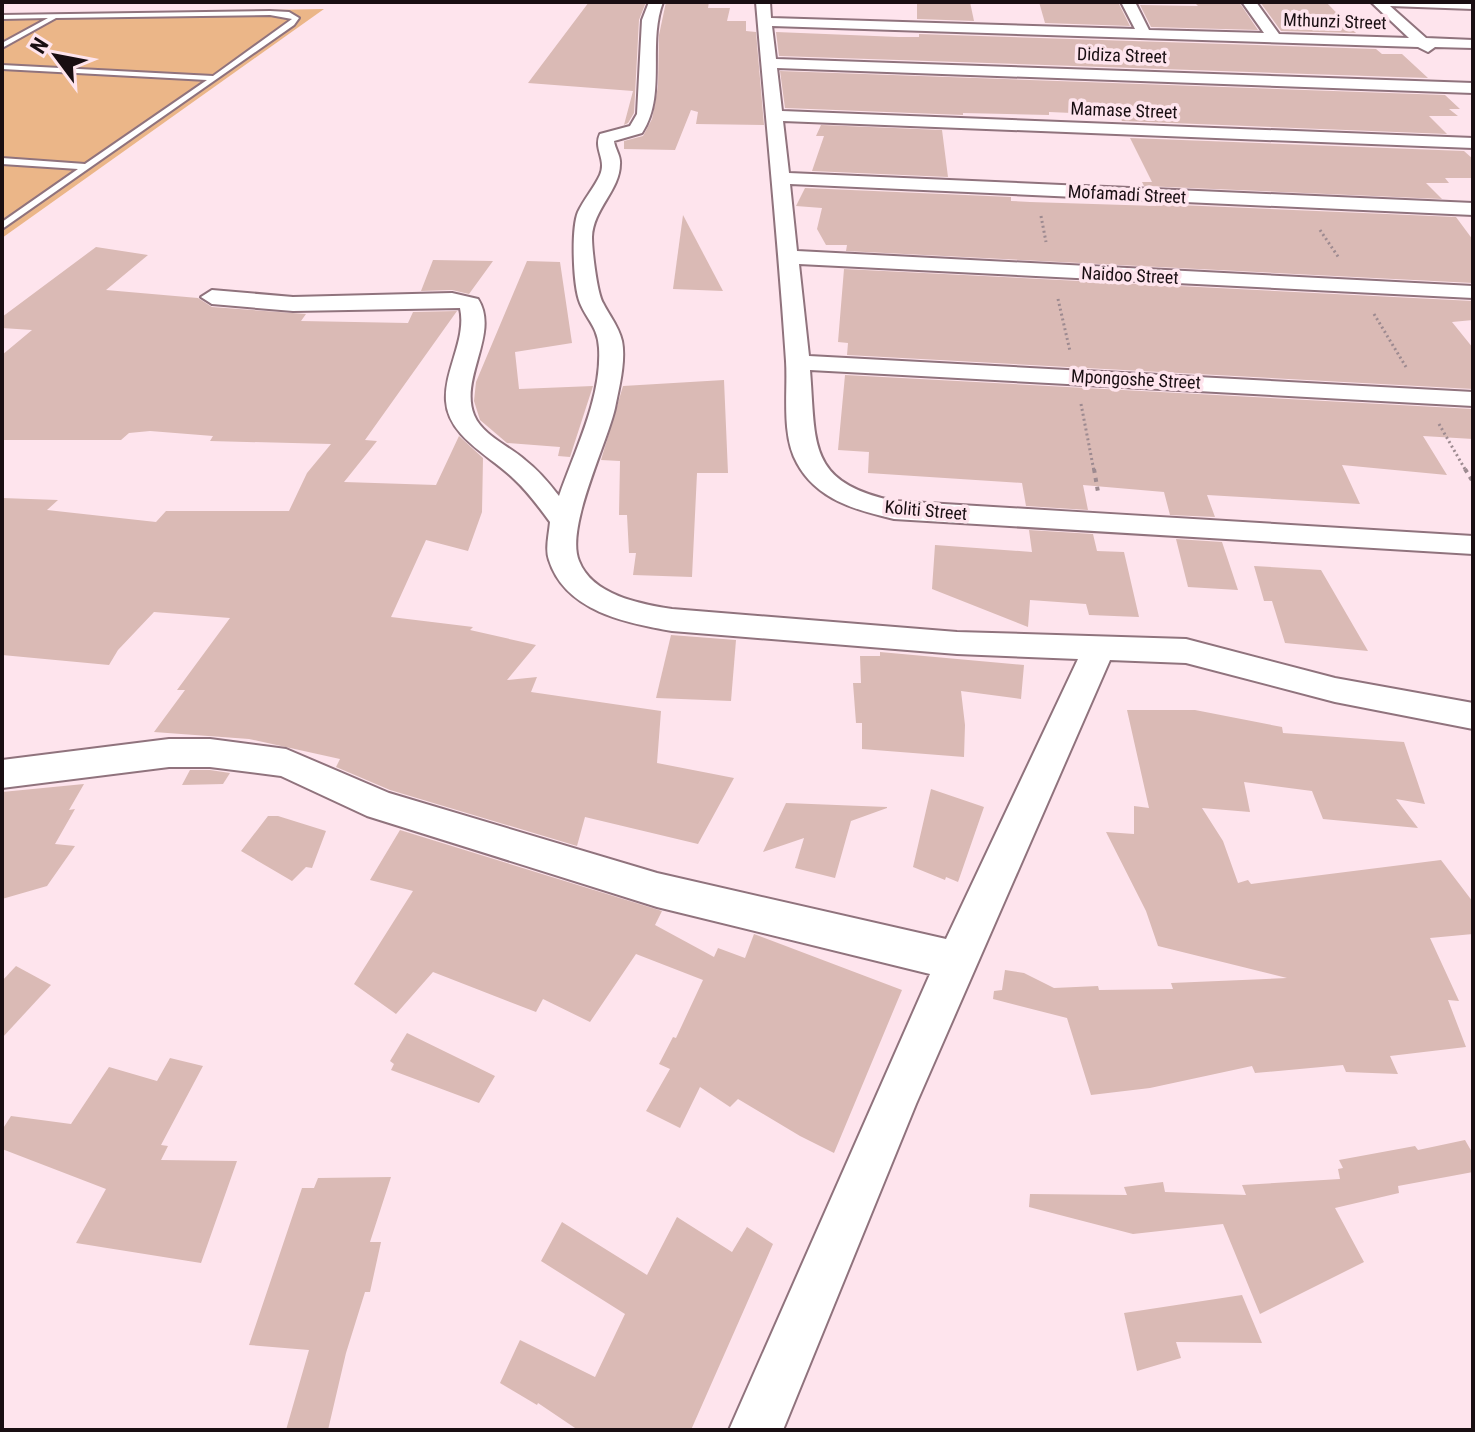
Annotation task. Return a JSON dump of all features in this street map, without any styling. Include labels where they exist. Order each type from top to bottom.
[{"type":"street","points":[[656,2],[649,20],[645,114],[636,129],[606,138],[605,145],[612,160],[610,173],[584,223],[583,257],[591,303],[604,320],[611,344],[602,409],[564,522],[562,557],[572,578],[585,592],[637,614],[672,620],[911,640],[1099,650],[1186,651],[1335,690],[1473,716]]},
{"type":"street","points":[[1128,2],[1144,33]]},
{"type":"street","points":[[1249,2],[1274,37]]},
{"type":"street","points":[[1378,2],[1472,88]]},
{"type":"street","points":[[1386,2],[1473,5]]},
{"type":"street","name":"Mthunzi Street","points":[[764,12],[1008,22],[1144,33],[1473,44]]},
{"type":"street","name":"Koliti Street","points":[[764,12],[806,459],[819,477],[832,487],[850,498],[894,510],[1473,545]]},
{"type":"street","name":"Didiza Street","points":[[769,63],[1472,88]]},
{"type":"street","name":"Mamase Street","points":[[772,116],[1473,143]]},
{"type":"street","name":"Mofamadi Street","points":[[781,178],[1473,209]]},
{"type":"street","name":"Naidoo Street","points":[[788,257],[1473,292]]},
{"type":"street","points":[[212,297],[293,304],[452,300],[470,304],[474,315],[460,384],[460,412],[478,436],[539,487],[564,522]]},
{"type":"street","name":"Mpongoshe Street","points":[[798,362],[1473,399]]},
{"type":"street","points":[[756,1430],[898,1093],[1099,650]]},
{"type":"street","points":[[2,774],[169,753],[210,753],[286,763],[380,805],[657,890],[957,961]]},
{"type":"lane","points":[[2,17],[270,13],[296,16],[292,24],[2,226]]},
{"type":"lane","points":[[2,46],[56,16]]},
{"type":"lane","points":[[2,67],[215,78]]},
{"type":"lane","points":[[2,161],[87,167]]},
{"type":"shaded area","points":[[324,9],[2,238],[2,15]]},
{"type":"building","points":[[589,2],[646,2],[639,20],[634,113],[624,125],[633,91],[528,83]]},
{"type":"building","points":[[666,2],[709,2],[708,8],[730,8],[727,21],[746,21],[746,31],[756,32],[764,125],[696,124],[698,112],[691,110],[675,150],[624,149],[624,141],[643,136],[652,119],[658,86],[659,35]]},
{"type":"building","points":[[917,2],[970,2],[974,21],[917,19]]},
{"type":"building","points":[[1039,2],[1119,4],[1130,26],[1045,23]]},
{"type":"building","points":[[1194,2],[1239,2],[1258,30],[1151,27],[1140,5],[1198,6]]},
{"type":"building","points":[[1260,2],[1326,2],[1356,33],[1281,31]]},
{"type":"building","points":[[776,32],[1376,49],[1382,54],[1402,54],[1428,78],[779,56]]},
{"type":"building","points":[[780,71],[1445,95],[1460,109],[1449,109],[1458,116],[1429,116],[1447,134],[1122,121],[1119,115],[1049,112],[1049,115],[963,115],[785,108]]},
{"type":"building","points":[[821,125],[942,130],[948,177],[812,171],[824,136],[816,136]]},
{"type":"building","points":[[1130,138],[1464,151],[1473,159],[1473,178],[1445,178],[1449,183],[1426,183],[1442,199],[1144,186],[1142,182],[1152,182]]},
{"type":"building","points":[[805,188],[1011,197],[1011,201],[1030,202],[1456,217],[1473,240],[1473,283],[846,251],[847,245],[826,245],[817,229],[822,208],[796,206]]},
{"type":"building","points":[[683,215],[723,291],[673,289]]},
{"type":"building","points":[[96,247],[148,255],[106,290],[198,298],[212,307],[306,314],[301,321],[408,323],[413,312],[457,311],[365,440],[377,441],[344,482],[436,485],[459,436],[483,458],[482,512],[468,551],[426,540],[391,617],[473,627],[470,630],[536,645],[507,680],[537,677],[531,692],[661,711],[657,763],[734,778],[698,844],[585,817],[577,846],[390,790],[336,767],[340,759],[249,739],[154,732],[185,690],[177,690],[230,618],[154,612],[118,650],[109,665],[2,655],[2,498],[58,500],[47,510],[156,522],[166,511],[289,511],[307,473],[331,444],[210,441],[213,436],[150,431],[129,433],[121,440],[2,440],[2,355],[32,330],[2,328],[2,317]]},
{"type":"building","points":[[433,260],[493,261],[469,294],[452,290],[421,291]]},
{"type":"building","points":[[527,261],[560,262],[572,343],[515,352],[519,389],[593,386],[570,457],[558,456],[560,447],[507,443],[480,420],[474,401],[476,382]]},
{"type":"building","points":[[844,269],[1473,301],[1473,320],[1452,322],[1473,348],[1473,389],[847,355],[848,343],[838,342]]},
{"type":"building","points":[[845,375],[1473,409],[1473,439],[1423,436],[1447,475],[1342,465],[1360,504],[1207,495],[1215,517],[1170,515],[1164,492],[1083,485],[1088,510],[1026,506],[1022,483],[868,473],[869,452],[838,450]]},
{"type":"building","points":[[724,380],[728,473],[697,473],[692,577],[633,575],[636,553],[629,553],[627,515],[619,515],[620,461],[601,460],[623,386]]},
{"type":"building","points":[[1029,530],[1093,534],[1097,551],[1124,552],[1139,617],[1089,615],[1086,604],[1030,600],[1028,627],[932,589],[935,545],[1032,552]]},
{"type":"building","points":[[1176,539],[1222,542],[1238,590],[1188,587]]},
{"type":"building","points":[[1254,566],[1321,570],[1368,651],[1285,643],[1272,601],[1264,601]]},
{"type":"building","points":[[671,635],[736,640],[731,701],[656,698]]},
{"type":"building","points":[[880,652],[1024,665],[1021,699],[961,691],[965,725],[964,757],[862,749],[862,723],[856,723],[853,683],[861,683],[860,656],[880,656]]},
{"type":"building","points":[[1127,710],[1195,710],[1282,727],[1283,733],[1404,742],[1425,804],[1396,799],[1418,828],[1323,819],[1312,791],[1244,782],[1250,812],[1202,808],[1223,841],[1238,883],[1248,880],[1251,884],[1441,860],[1473,902],[1473,934],[1430,938],[1459,1001],[1448,1000],[1466,1047],[1390,1056],[1398,1074],[1346,1072],[1343,1065],[1255,1073],[1252,1066],[1150,1088],[1091,1095],[1067,1018],[993,999],[994,991],[1002,990],[1005,970],[1024,973],[1054,988],[1098,986],[1099,990],[1173,989],[1171,983],[1287,978],[1158,946],[1146,911],[1106,832],[1134,834],[1134,806],[1149,808]]},
{"type":"building","points":[[190,770],[230,773],[223,784],[182,785]]},
{"type":"building","points":[[84,784],[69,810],[75,809],[55,844],[75,846],[47,886],[2,899],[2,792]]},
{"type":"building","points":[[931,789],[984,807],[958,882],[913,867]]},
{"type":"building","points":[[786,803],[887,808],[851,821],[835,878],[795,868],[804,838],[763,852]]},
{"type":"building","points":[[268,816],[278,816],[326,831],[312,868],[306,867],[292,881],[241,851]]},
{"type":"building","points":[[400,830],[662,911],[655,925],[714,957],[718,948],[745,958],[754,934],[902,990],[834,1153],[738,1099],[730,1107],[700,1087],[680,1128],[646,1111],[670,1069],[659,1064],[673,1037],[676,1038],[703,980],[636,954],[590,1022],[543,999],[536,1012],[433,972],[396,1014],[354,984],[413,891],[370,880]]},
{"type":"building","points":[[16,966],[51,985],[2,1038],[2,981]]},
{"type":"building","points":[[407,1033],[495,1076],[479,1103],[391,1070],[394,1064],[390,1061]]},
{"type":"building","points":[[170,1058],[203,1066],[161,1145],[168,1146],[161,1160],[237,1161],[201,1263],[76,1243],[106,1189],[2,1149],[2,1130],[11,1116],[71,1124],[109,1067],[157,1081]]},
{"type":"building","points":[[1465,1140],[1473,1154],[1473,1172],[1398,1186],[1399,1193],[1335,1208],[1364,1262],[1260,1314],[1223,1224],[1133,1234],[1029,1207],[1030,1194],[1127,1195],[1124,1187],[1163,1182],[1165,1192],[1246,1195],[1242,1185],[1340,1179],[1338,1169],[1343,1168],[1339,1160],[1415,1146],[1418,1150]]},
{"type":"building","points":[[391,1177],[370,1242],[381,1242],[370,1292],[365,1292],[346,1353],[328,1430],[286,1430],[309,1350],[249,1345],[302,1188],[314,1188],[318,1178]]},
{"type":"building","points":[[677,1217],[732,1252],[747,1227],[773,1244],[691,1430],[578,1430],[538,1403],[500,1383],[520,1340],[595,1377],[625,1314],[541,1261],[562,1222],[647,1275]]},
{"type":"building","points":[[1242,1295],[1262,1343],[1176,1342],[1181,1358],[1137,1371],[1124,1313]]}]
